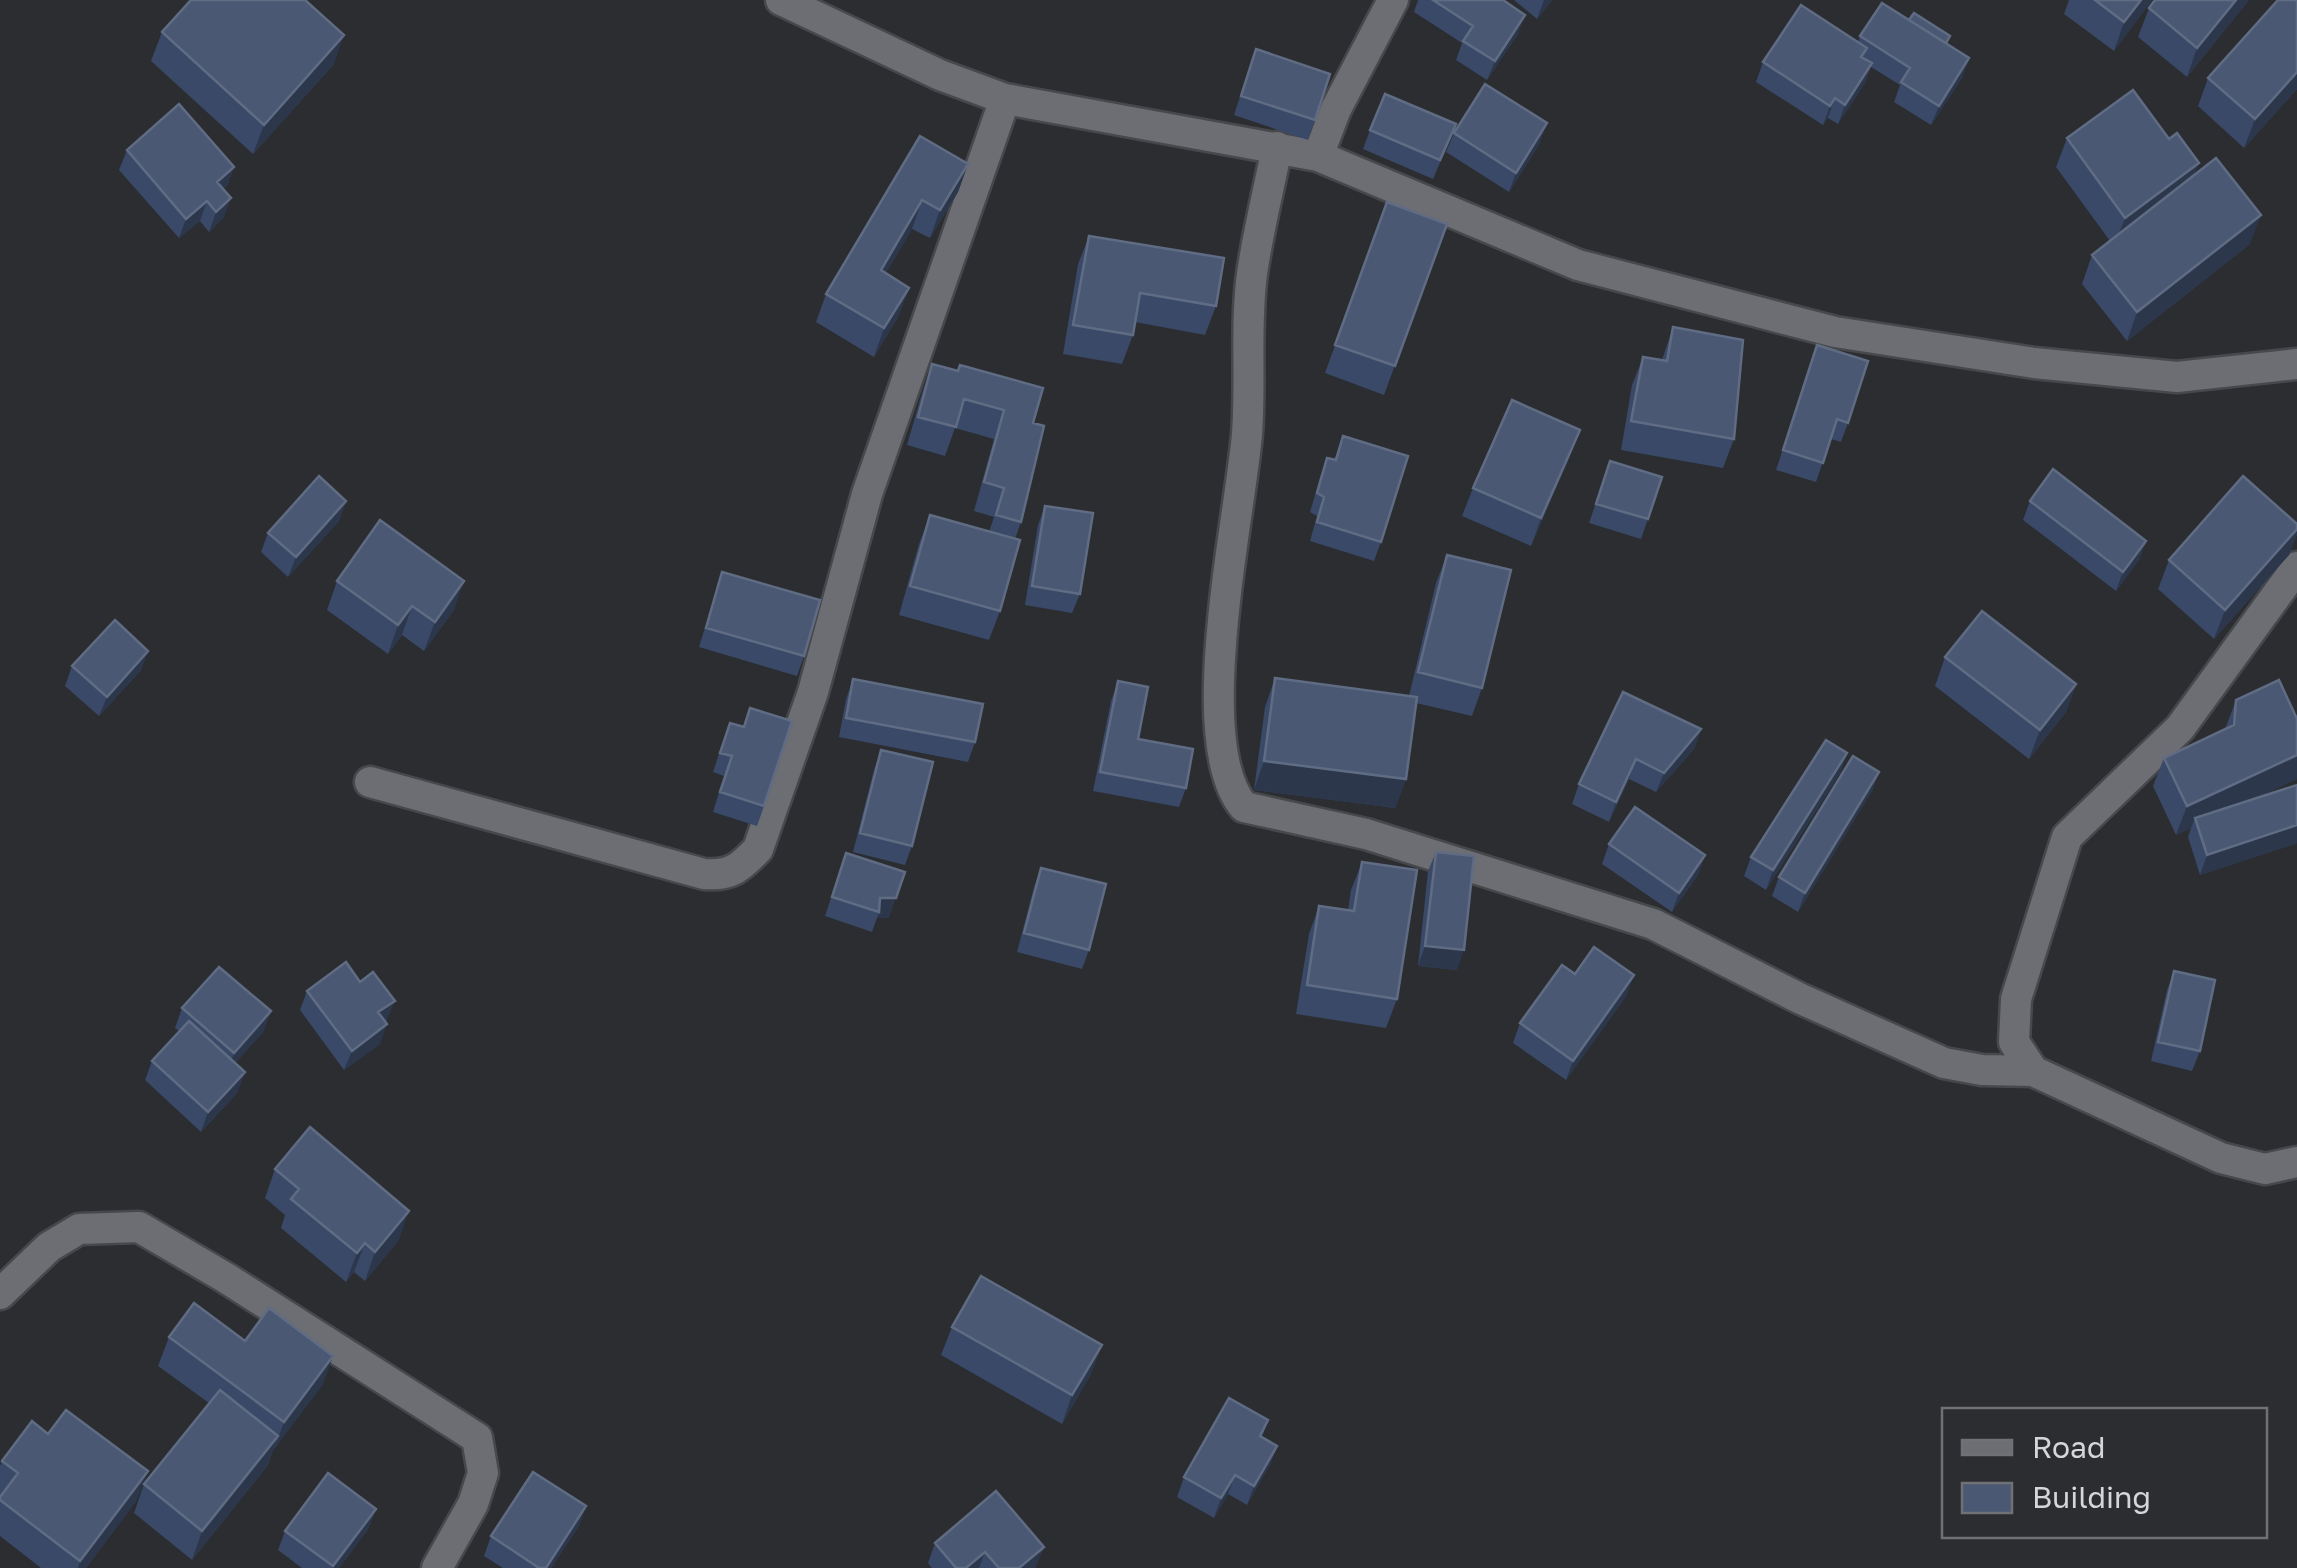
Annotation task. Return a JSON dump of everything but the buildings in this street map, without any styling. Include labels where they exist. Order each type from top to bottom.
[{"type":"street","points":[[780,0],[940,75],[1005,99],[1318,156],[1578,265],[1835,332],[2034,362],[2177,377],[2297,364]]},
{"type":"street","points":[[1318,156],[1336,110],[1393,0]]},
{"type":"street","points":[[370,782],[704,874],[725,875],[738,869],[758,850],[813,692],[867,494],[1005,99]]},
{"type":"street","points":[[1277,147],[1252,276],[1247,434],[1219,647],[1223,762],[1231,792],[1244,807],[1366,834],[1653,924],[1801,1000],[1944,1064],[1982,1070],[2033,1071],[2221,1158],[2265,1170],[2297,1162]]},
{"type":"street","points":[[2033,1071],[2014,1042],[2016,998],[2067,837],[2180,728],[2297,567]]},
{"type":"street","points":[[0,1294],[49,1247],[80,1230],[103,1226],[139,1227],[226,1278],[477,1438],[483,1473],[473,1504],[437,1568]]}]
